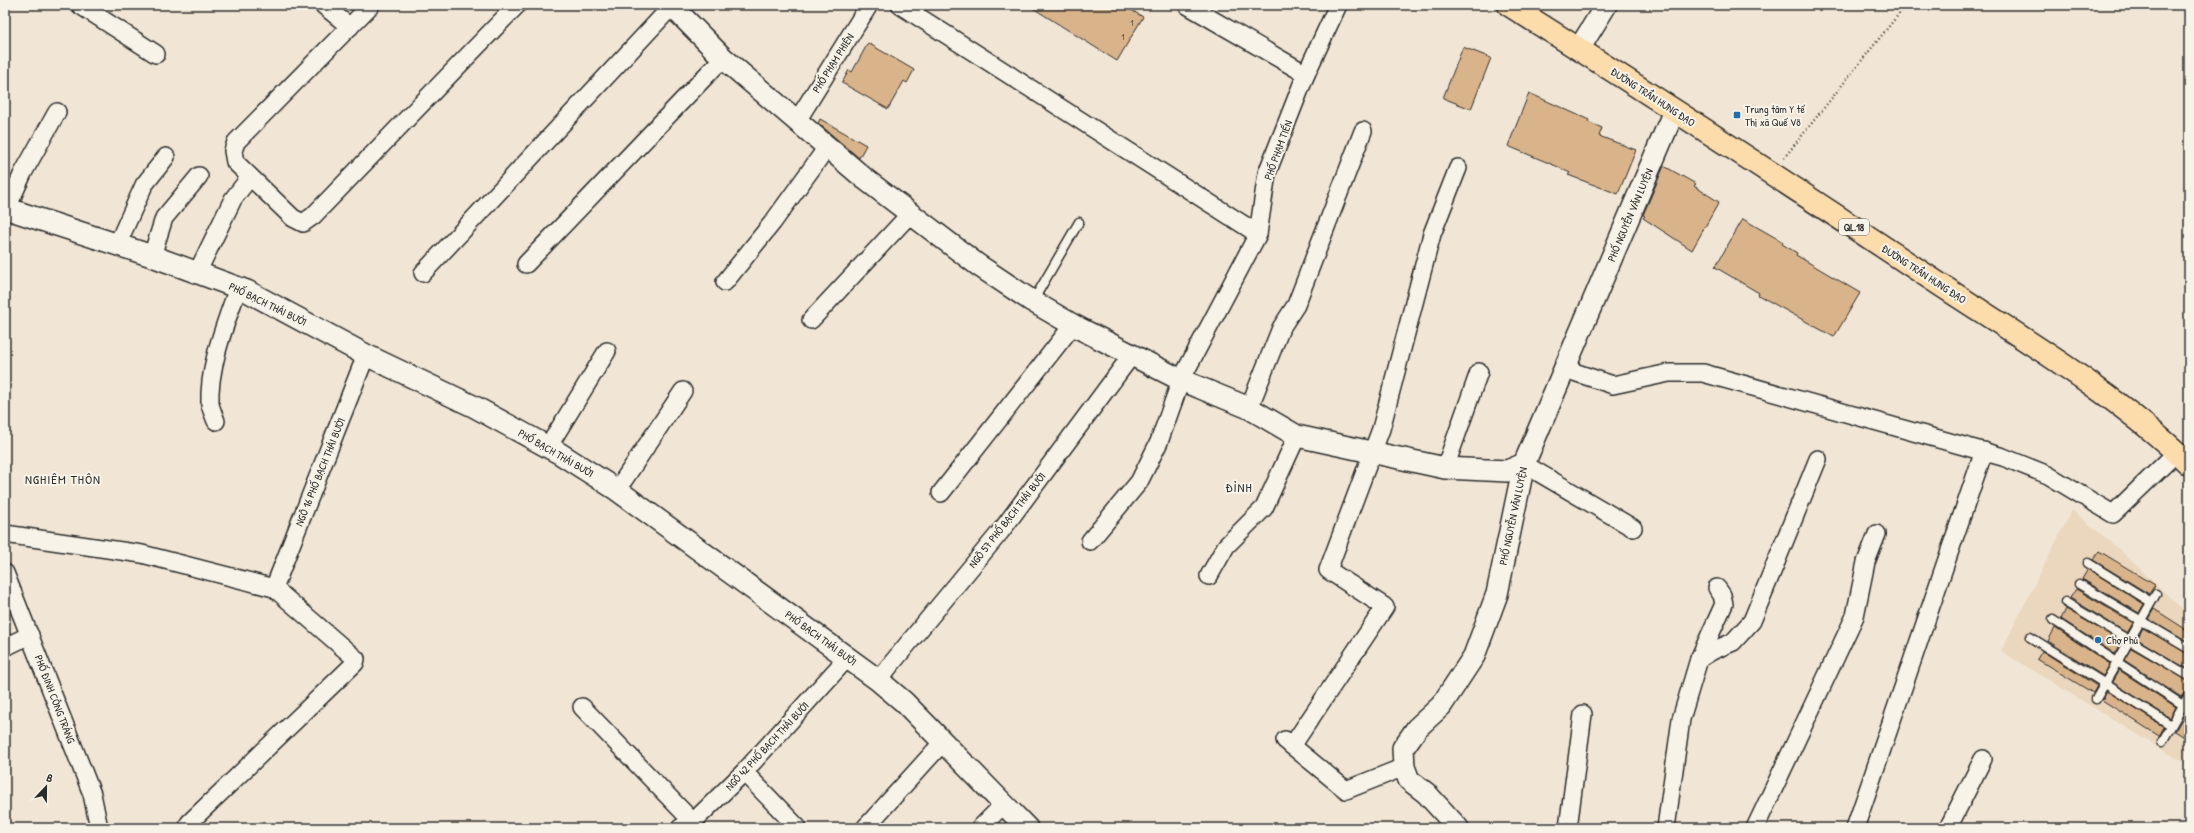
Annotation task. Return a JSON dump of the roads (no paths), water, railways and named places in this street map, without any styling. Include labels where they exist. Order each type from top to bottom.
[{"type":"highway","name":"ĐƯỜNG TRẦN HƯNG ĐẠO","points":[[1509,5],[1773,173],[2044,353],[2118,404],[2183,458]]},
{"type":"street","points":[[80,5],[156,54]]},
{"type":"street","points":[[324,5],[350,27]]},
{"type":"street","points":[[371,5],[236,142],[233,151],[235,162],[293,218],[303,222],[313,216],[517,5]]},
{"type":"street","name":"PHỐ PHẠM PHIÊN","points":[[797,121],[869,5]]},
{"type":"street","points":[[900,5],[1258,234]]},
{"type":"street","points":[[1187,5],[1306,74]]},
{"type":"street","name":"PHỐ PHẠM TIẾN","points":[[1090,541],[1139,482],[1159,442],[1180,380],[1258,234],[1267,173],[1306,74],[1338,5]]},
{"type":"street","points":[[1580,49],[1606,5]]},
{"type":"street","points":[[423,273],[672,6],[723,58],[865,179],[978,265],[1032,301],[1073,325],[1099,337],[1131,356],[1180,380],[1249,408],[1297,436],[1373,451],[1445,468],[1507,471],[1524,464],[1633,528]]},
{"type":"street","points":[[526,264],[723,58]]},
{"type":"street","name":"PHỐ NGUYỄN VĂN LUYỆN","points":[[1458,828],[1426,793],[1409,780],[1404,767],[1403,748],[1417,728],[1441,706],[1474,656],[1488,622],[1497,594],[1524,464],[1674,111]]},
{"type":"street","points":[[6,208],[23,173],[58,112]]},
{"type":"street","points":[[1249,408],[1281,328],[1296,305],[1363,131]]},
{"type":"street","points":[[725,282],[773,222],[828,146]]},
{"type":"street","points":[[117,245],[144,185],[166,157]]},
{"type":"street","points":[[1404,767],[1346,790],[1288,743],[1385,607],[1328,570],[1381,429],[1432,234],[1458,168]]},
{"type":"street","points":[[152,256],[164,218],[200,176]]},
{"type":"street","points":[[197,272],[233,199],[250,177]]},
{"type":"street","name":"PHỐ BẠCH THÁI BƯỞI","points":[[6,208],[152,256],[238,288],[366,355],[475,407],[548,447],[617,490],[878,680],[904,702],[1027,828]]},
{"type":"street","points":[[811,320],[911,213]]},
{"type":"street","points":[[216,421],[210,405],[212,380],[220,341],[238,288]]},
{"type":"street","points":[[941,493],[1073,325]]},
{"type":"street","points":[[548,447],[606,351]]},
{"type":"street","name":"NGÕ 16 PHỐ BẠCH THÁI BƯỞI","points":[[274,588],[366,355]]},
{"type":"street","name":"NGÕ 57 PHỐ BẠCH THÁI BƯỞI","points":[[878,680],[1001,531],[1131,356]]},
{"type":"street","points":[[1565,369],[1613,385],[1668,373],[1703,373],[1984,451],[2048,475],[2113,514],[2183,458]]},
{"type":"street","points":[[1445,468],[1479,372]]},
{"type":"street","points":[[617,490],[684,391]]},
{"type":"street","points":[[1209,576],[1226,546],[1264,508],[1297,436]]},
{"type":"street","points":[[1855,828],[1984,451]]},
{"type":"street","points":[[1699,659],[1712,651],[1733,642],[1752,621],[1818,459]]},
{"type":"street","points":[[5,534],[142,554],[274,588],[356,659],[356,661],[189,823]]},
{"type":"street","points":[[1755,828],[1855,616],[1866,562],[1877,534]]},
{"type":"street","name":"PHỐ ĐINH CÔNG TRÁNG","points":[[5,573],[92,794],[99,828]]},
{"type":"street","points":[[1666,828],[1680,719],[1699,659],[1724,604],[1722,595],[1716,588]]},
{"type":"street","points":[[5,647],[30,634]]},
{"type":"street","name":"NGÕ 42 PHỐ BẠCH THÁI BƯỞI","points":[[687,825],[744,772],[848,657]]},
{"type":"street","points":[[582,706],[687,825]]},
{"type":"street","points":[[1568,828],[1583,714]]},
{"type":"street","points":[[865,828],[943,742]]},
{"type":"street","points":[[1948,828],[1983,759]]},
{"type":"street","points":[[744,772],[798,828]]},
{"type":"street","points":[[980,828],[1004,804]]},
{"type":"lane","points":[[1032,301],[1079,222]]},
{"type":"lane","points":[[2088,563],[2151,602]]},
{"type":"lane","points":[[2079,584],[2189,649]]},
{"type":"lane","points":[[2096,699],[2156,594]]},
{"type":"lane","points":[[2065,602],[2189,676]]},
{"type":"lane","points":[[2053,620],[2186,707]]},
{"type":"lane","points":[[2030,637],[2172,725]]},
{"type":"lane","points":[[2162,742],[2172,725],[2186,707],[2189,695]]},
{"type":"place","name":"Trung tâm Y tế Thị xã Quế Võ","points":[[1737,115]]},
{"type":"place","name":"Chợ Phủ","points":[[2098,640]]},
{"type":"district","name":"NGHIÊM THÔN","points":[[63,479]]},
{"type":"district","name":"ĐỈNH","points":[[1239,487]]}]
